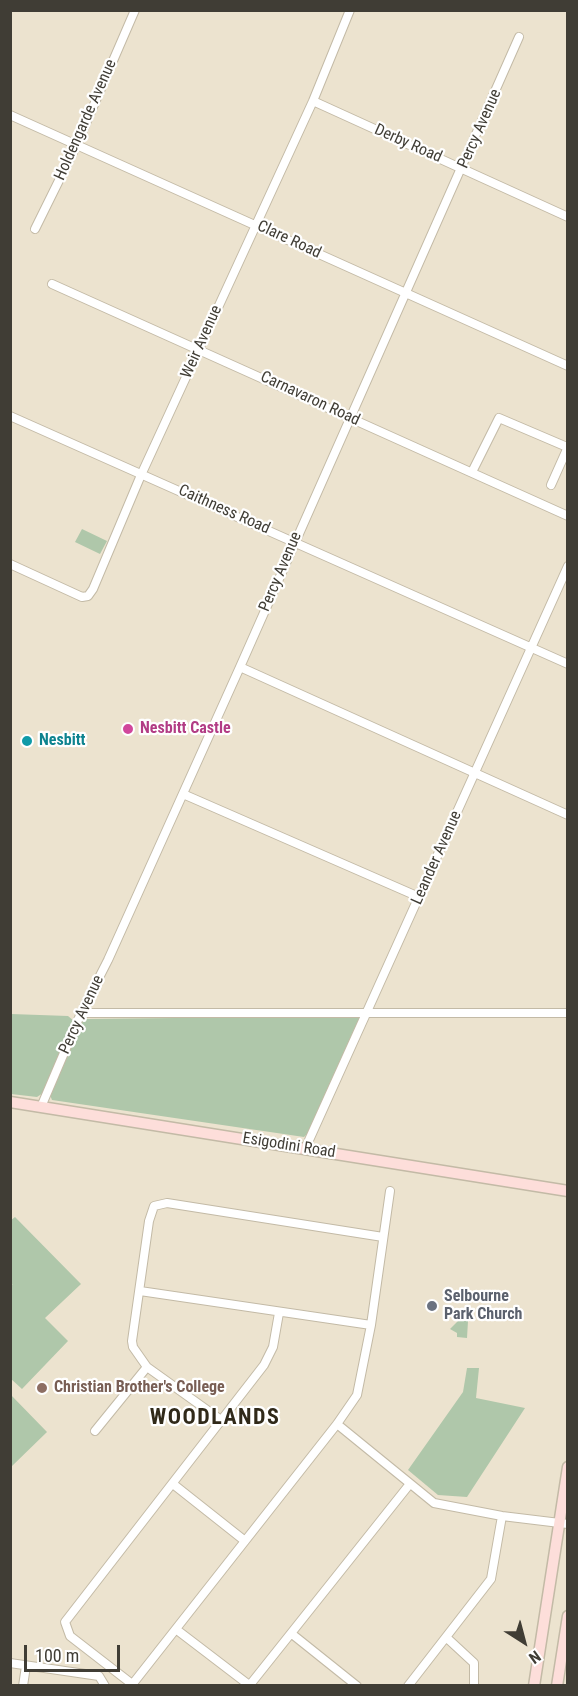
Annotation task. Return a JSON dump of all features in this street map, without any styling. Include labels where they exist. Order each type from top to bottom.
[{"type":"main road","name":"Esigodini Road","points":[[10,1102],[562,1190]]},
{"type":"main road","points":[[562,1190],[567,1196]]},
{"type":"main road","points":[[534,1686],[563,1523],[567,1467]]},
{"type":"main road","points":[[557,1686],[567,1616]]},
{"type":"street","name":"Holdengarde Avenue","points":[[35,229],[77,144],[135,10]]},
{"type":"street","name":"Weir Avenue","points":[[10,564],[82,597],[88,596],[255,224],[313,101],[350,10]]},
{"type":"street","name":"Percy Avenue","points":[[41,1107],[81,1013],[108,960],[240,667],[519,37]]},
{"type":"street","name":"Derby Road","points":[[313,101],[567,217]]},
{"type":"street","name":"Clare Road","points":[[10,115],[567,366]]},
{"type":"street","name":"Carnavaron Road","points":[[52,284],[200,348],[567,516]]},
{"type":"street","name":"Caithness Road","points":[[10,416],[567,664]]},
{"type":"street","points":[[472,472],[499,418],[567,447],[551,485]]},
{"type":"street","name":"Leander Avenue","points":[[305,1149],[567,566]]},
{"type":"street","points":[[240,667],[567,815]]},
{"type":"street","points":[[183,794],[419,897]]},
{"type":"street","points":[[81,1013],[567,1013]]},
{"type":"street","points":[[279,1313],[269,1356],[65,1622],[69,1636],[131,1685],[177,1630],[352,1405],[361,1385],[390,1191]]},
{"type":"street","points":[[221,1420],[147,1366],[132,1341],[151,1211],[160,1203],[383,1237]]},
{"type":"street","points":[[140,1291],[371,1325]]},
{"type":"street","points":[[95,1431],[147,1366]]},
{"type":"street","points":[[338,1424],[409,1485],[434,1503],[502,1516],[563,1523]]},
{"type":"street","points":[[173,1484],[244,1541]]},
{"type":"street","points":[[177,1630],[249,1685],[409,1485]]},
{"type":"street","points":[[408,1686],[492,1579],[502,1516]]},
{"type":"street","points":[[292,1634],[357,1686]]},
{"type":"street","points":[[447,1638],[474,1663],[474,1686]]},
{"type":"street","points":[[10,1664],[99,1676],[105,1686]]},
{"type":"street","points":[[23,1686],[26,1666]]},
{"type":"green space","points":[[82,529],[107,541],[100,554],[75,542]]},
{"type":"green space","points":[[11,1014],[68,1016],[74,1021],[43,1093],[37,1097],[11,1094]]},
{"type":"green space","points":[[358,1016],[360,1020],[308,1133],[304,1137],[52,1100],[50,1095],[83,1019]]},
{"type":"green space","points":[[15,1217],[81,1284],[45,1318],[68,1341],[22,1389],[10,1378],[11,1284],[13,1285],[10,1282],[10,1221]]},
{"type":"green space","points":[[458,1321],[468,1321],[467,1338],[457,1337],[457,1333],[450,1329]]},
{"type":"green space","points":[[467,1368],[479,1368],[476,1398],[525,1408],[467,1497],[438,1495],[408,1470],[463,1392]]},
{"type":"green space","points":[[11,1395],[47,1432],[11,1467]]},
{"type":"place","name":"Nesbitt Castle","points":[[128,729]]},
{"type":"place","name":"Nesbitt","points":[[27,741]]},
{"type":"place","name":"Selbourne Park Church","points":[[432,1306]]},
{"type":"place","name":"Christian Brother's College","points":[[42,1388]]},
{"type":"district","name":"WOODLANDS","points":[[215,1418]]}]
